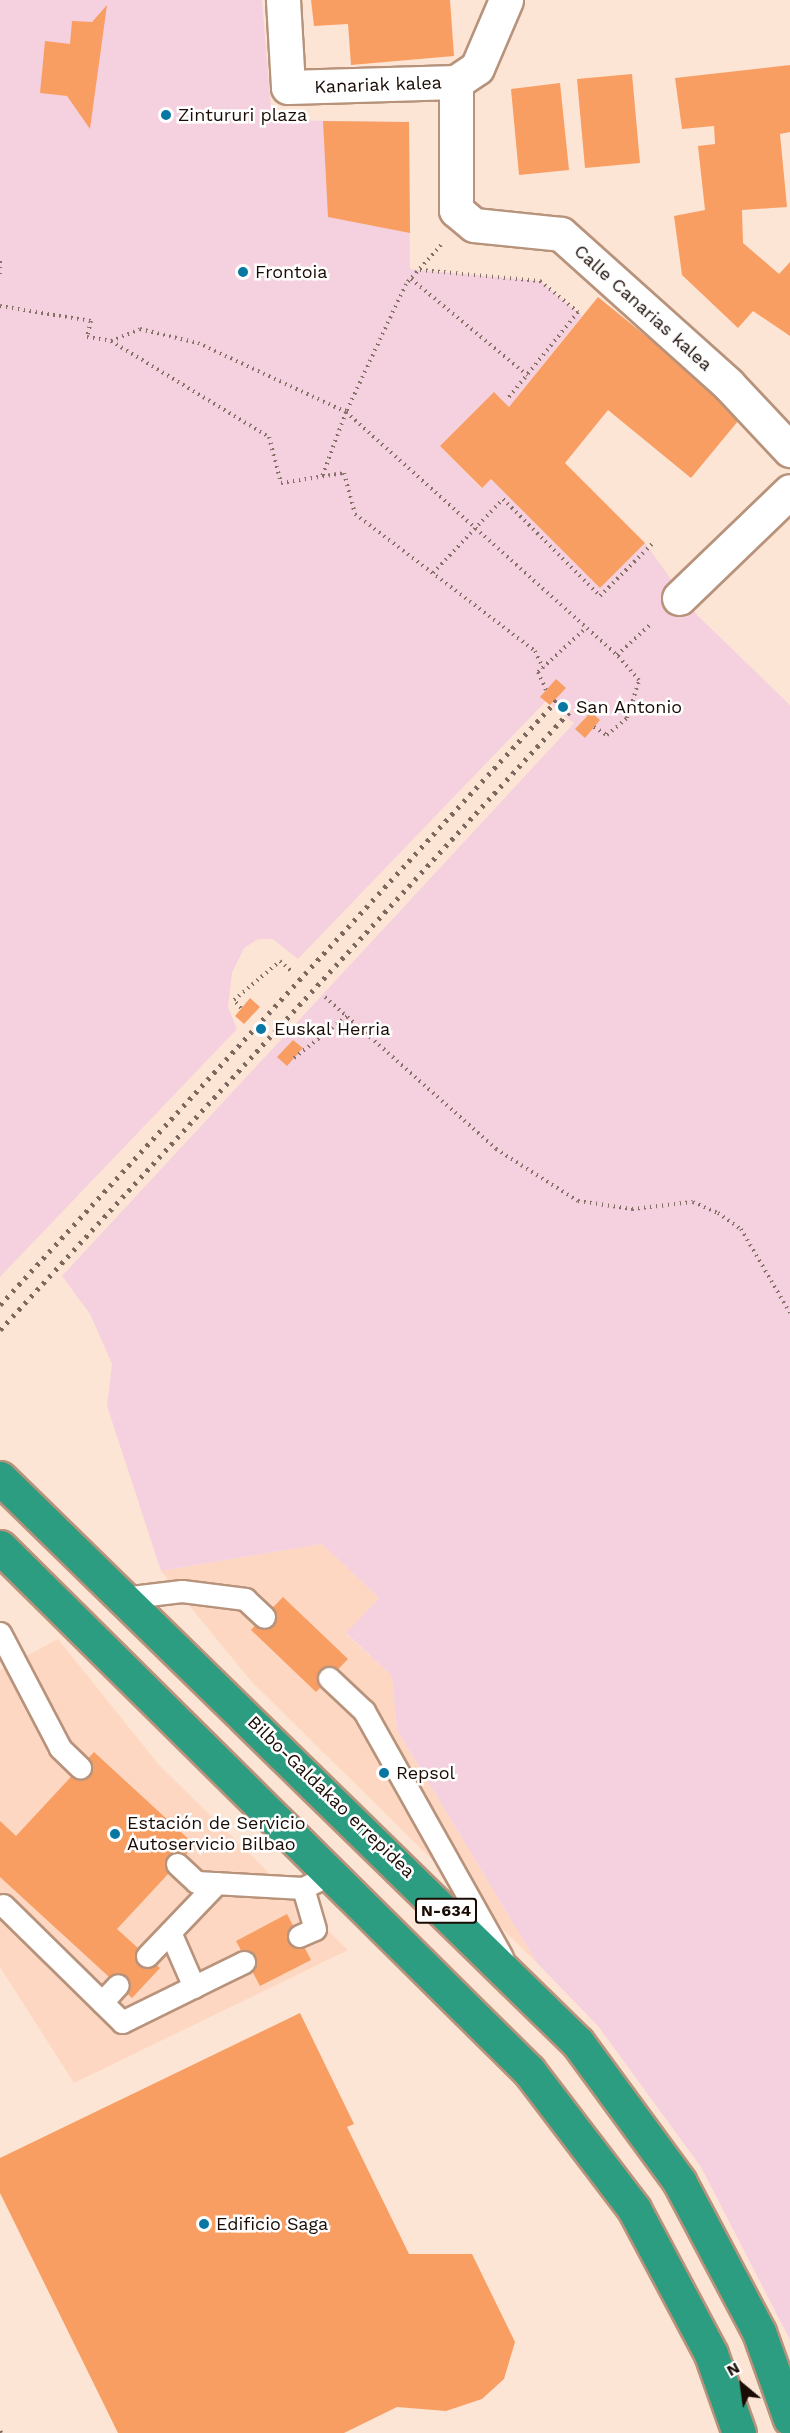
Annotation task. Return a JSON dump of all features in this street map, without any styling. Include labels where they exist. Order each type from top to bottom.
[{"type":"highway","name":"Bilbo-Galdakao errepidea","points":[[0,1478],[578,2043],[679,2181],[759,2332],[790,2419]]},
{"type":"highway","name":"N-634","points":[[0,1547],[333,1873],[530,2071],[592,2149],[634,2209],[711,2354],[739,2433]]},
{"type":"street","name":"Kanariak kalea","points":[[284,0],[288,87],[456,82],[477,68],[506,0]]},
{"type":"street","points":[[456,82],[456,210],[465,218]]},
{"type":"street","name":"Calle Canarias kalea","points":[[465,218],[474,225],[561,234],[728,384],[790,450]]},
{"type":"street","points":[[679,598],[790,491]]},
{"type":"lane","points":[[123,1598],[182,1591],[245,1599],[264,1617]]},
{"type":"lane","points":[[0,1633],[60,1748],[80,1767]]},
{"type":"lane","points":[[329,1678],[364,1712],[518,1983]]},
{"type":"lane","points":[[177,1864],[196,1882],[303,1888],[333,1873]]},
{"type":"lane","points":[[147,1956],[218,1883]]},
{"type":"lane","points":[[299,1936],[315,1929],[303,1888]]},
{"type":"lane","points":[[3,1905],[122,2022],[244,1962]]},
{"type":"lane","points":[[170,1932],[194,1987]]},
{"type":"lane","points":[[102,2002],[118,1985]]},
{"type":"path","points":[[322,477],[346,412],[411,279],[465,218]]},
{"type":"path","points":[[0,261],[0,276]]},
{"type":"path","points":[[419,270],[540,281],[578,312],[508,398]]},
{"type":"path","points":[[411,279],[527,375]]},
{"type":"path","points":[[0,306],[91,321],[87,336],[111,341],[269,437],[281,483],[344,473],[355,514],[534,651],[543,668]]},
{"type":"path","points":[[111,341],[140,329],[198,343],[346,412],[474,530],[617,655],[639,680],[627,718],[607,735],[594,727]]},
{"type":"path","points":[[433,573],[503,500],[600,596],[653,543]]},
{"type":"path","points":[[617,655],[679,598]]},
{"type":"path","points":[[546,690],[538,672],[586,628]]},
{"type":"path","points":[[241,1008],[234,1000],[280,962],[291,971]]},
{"type":"path","points":[[325,997],[496,1149],[578,1201],[632,1209],[693,1202],[718,1213],[741,1229],[790,1313]]},
{"type":"path","points":[[294,1058],[347,1016]]},
{"type":"shaded area","points":[[0,0],[262,0],[272,120],[409,122],[410,269],[540,281],[582,316],[509,407],[440,446],[481,488],[491,479],[600,588],[645,543],[697,615],[790,705],[790,2340],[701,2167],[598,2026],[537,1963],[397,1730],[392,1676],[346,1633],[379,1598],[322,1544],[161,1571],[107,1406],[112,1364],[90,1314],[62,1276],[574,723],[546,701],[298,959],[273,939],[258,939],[244,948],[232,973],[228,1007],[237,1029],[0,1277]]},
{"type":"shaded area","name":"Repsol","points":[[322,1544],[379,1598],[346,1634],[392,1676],[397,1730],[537,1963],[251,1681],[161,1571]]},
{"type":"shaded area","name":"Estación de Servicio Autoservicio Bilbao","points":[[58,1639],[159,1765],[348,1950],[74,2083],[0,1967],[0,1670]]},
{"type":"building","points":[[311,0],[450,0],[454,56],[351,65],[348,24],[314,26]]},
{"type":"building","points":[[107,5],[90,129],[67,96],[40,93],[45,41],[70,44],[72,21],[92,22]]},
{"type":"building","points":[[790,65],[790,132],[780,134],[787,207],[742,210],[743,243],[779,274],[790,262],[790,336],[753,311],[738,328],[682,275],[674,216],[705,210],[698,146],[715,144],[714,126],[682,129],[675,78]]},
{"type":"building","points":[[632,74],[640,163],[585,168],[577,79]]},
{"type":"building","points":[[560,83],[569,170],[519,175],[511,89]]},
{"type":"building","points":[[323,121],[409,122],[410,233],[328,217]]},
{"type":"building","points":[[598,297],[743,415],[691,478],[608,410],[565,463],[645,543],[600,588],[491,479],[482,488],[440,446],[494,392],[509,407]]},
{"type":"building","points":[[556,679],[566,688],[550,705],[540,697]]},
{"type":"building","points":[[591,712],[600,720],[585,738],[575,729]]},
{"type":"building","points":[[250,998],[260,1007],[244,1024],[235,1016]]},
{"type":"building","points":[[293,1040],[303,1048],[287,1066],[277,1057]]},
{"type":"building","points":[[283,1597],[348,1659],[316,1692],[251,1630]]},
{"type":"building","points":[[94,1752],[195,1845],[117,1929],[160,1968],[132,1998],[0,1877],[0,1821],[16,1836]]},
{"type":"building","points":[[287,1914],[311,1960],[260,1986],[236,1941]]},
{"type":"building","name":"Edificio Saga","points":[[300,2013],[354,2124],[347,2127],[409,2254],[472,2254],[515,2342],[504,2379],[482,2399],[446,2411],[397,2407],[344,2433],[118,2433],[0,2193],[0,2158]]},
{"type":"railway","points":[[0,1305],[557,700]]},
{"type":"railway","points":[[0,1330],[571,710]]},
{"type":"place","name":"Zintururi plaza","points":[[166,115]]},
{"type":"place","name":"Frontoia","points":[[243,272]]},
{"type":"place","name":"San Antonio","points":[[563,707]]},
{"type":"place","name":"Euskal Herria","points":[[261,1029]]},
{"type":"place","name":"Repsol","points":[[384,1773]]},
{"type":"place","name":"Estación de Servicio Autoservicio Bilbao","points":[[115,1834]]},
{"type":"place","name":"Edificio Saga","points":[[204,2224]]}]
